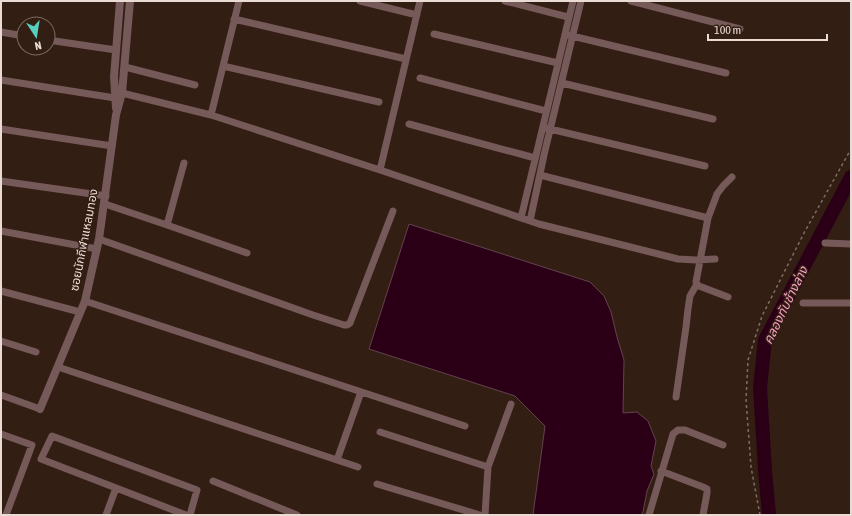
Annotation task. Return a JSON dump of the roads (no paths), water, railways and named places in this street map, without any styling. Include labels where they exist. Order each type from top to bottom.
[{"type":"street","name":"ซอยนักกีฬาแหลมทอง","points":[[116,115],[114,77],[118,1]]},
{"type":"street","name":"ซอยนักกีฬาแหลมทอง","points":[[40,409],[85,301],[97,249],[116,115],[122,93],[130,1]]},
{"type":"street","points":[[211,115],[239,1]]},
{"type":"street","points":[[360,1],[417,15]]},
{"type":"street","points":[[380,170],[420,1]]},
{"type":"street","points":[[505,1],[568,17]]},
{"type":"street","points":[[521,218],[573,1]]},
{"type":"street","points":[[530,221],[550,129],[582,1]]},
{"type":"street","points":[[631,1],[740,28]]},
{"type":"street","points":[[234,19],[406,59]]},
{"type":"street","points":[[1,32],[16,35]]},
{"type":"street","points":[[434,34],[558,63]]},
{"type":"street","points":[[564,34],[726,73]]},
{"type":"street","points":[[56,41],[116,50]]},
{"type":"street","points":[[223,66],[379,102]]},
{"type":"street","points":[[125,67],[195,85]]},
{"type":"street","points":[[420,78],[546,111]]},
{"type":"street","points":[[1,80],[115,98]]},
{"type":"street","points":[[562,83],[713,119]]},
{"type":"street","points":[[122,93],[211,115],[555,228],[678,259],[715,259]]},
{"type":"street","points":[[409,124],[535,158]]},
{"type":"street","points":[[542,127],[705,166]]},
{"type":"street","points":[[1,129],[112,146]]},
{"type":"street","points":[[167,225],[184,163]]},
{"type":"street","points":[[540,175],[708,218]]},
{"type":"street","points":[[676,397],[690,296],[697,284],[696,282],[708,218],[717,194],[732,177]]},
{"type":"street","points":[[1,181],[105,200],[167,225],[247,253]]},
{"type":"street","points":[[99,239],[313,315],[347,325],[350,323],[393,211]]},
{"type":"street","points":[[1,232],[97,249]]},
{"type":"street","points":[[825,243],[851,244]]},
{"type":"street","points":[[697,284],[728,297]]},
{"type":"street","points":[[1,291],[80,312]]},
{"type":"street","points":[[85,301],[465,426]]},
{"type":"street","points":[[803,303],[851,303]]},
{"type":"street","points":[[1,341],[36,352]]},
{"type":"street","points":[[58,367],[358,467]]},
{"type":"street","points":[[337,460],[361,392]]},
{"type":"street","points":[[1,395],[40,409]]},
{"type":"street","points":[[485,515],[488,467],[511,404]]},
{"type":"street","points":[[649,515],[673,434],[678,430],[685,430],[723,445]]},
{"type":"street","points":[[380,432],[488,467]]},
{"type":"street","points":[[1,434],[32,446],[6,515]]},
{"type":"street","points":[[186,515],[41,460],[52,436],[197,490],[190,515]]},
{"type":"street","points":[[661,472],[707,489],[703,515]]},
{"type":"street","points":[[213,481],[279,512],[297,515]]},
{"type":"street","points":[[377,484],[480,515]]},
{"type":"street","points":[[106,515],[116,488]]},
{"type":"waterway","name":"คลองทับช้างล่าง","points":[[769,515],[760,388],[765,340],[851,177]]}]
